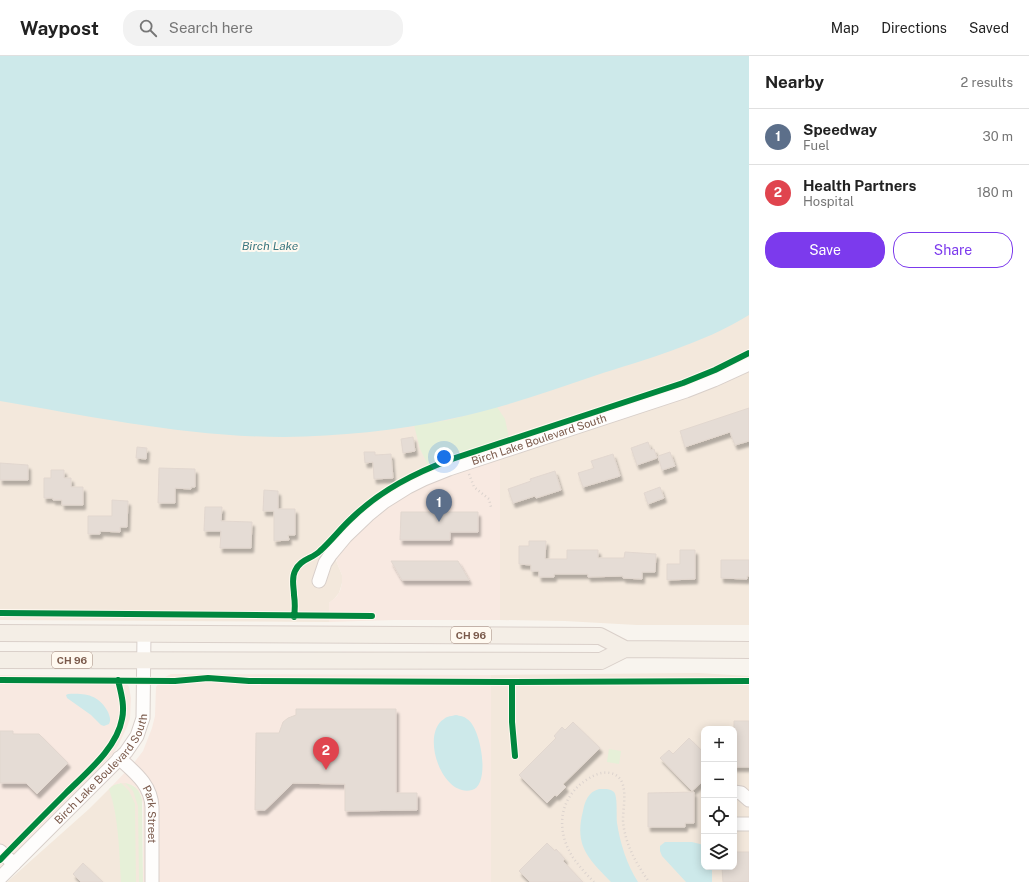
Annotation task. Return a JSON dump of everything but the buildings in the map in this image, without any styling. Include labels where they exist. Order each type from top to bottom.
[{"type":"main road","name":"CH 96","points":[[0,633],[600,636],[624,649],[749,650]]},
{"type":"main road","name":"CH 96","points":[[0,660],[601,661],[624,649]]},
{"type":"street","name":"Birch Lake Boulevard South","points":[[319,582],[331,554],[353,529],[377,508],[416,483],[440,472],[686,391],[749,364]]},
{"type":"street","name":"Birch Lake Boulevard South","points":[[0,878],[134,741],[142,722],[144,703],[144,634]]},
{"type":"street","name":"Park Street","points":[[119,758],[144,783],[151,795],[152,882]]},
{"type":"street","points":[[737,792],[741,793],[749,800]]},
{"type":"street","points":[[737,824],[749,824]]},
{"type":"street","points":[[0,850],[14,864]]},
{"type":"path","points":[[466,464],[474,487],[489,499],[491,507]]},
{"type":"path","points":[[594,882],[579,865],[568,849],[563,826],[563,812],[568,798],[579,786],[593,776],[608,773],[617,776],[622,783],[624,790],[623,821],[626,839],[633,856],[649,882]]},
{"type":"shaded area","points":[[0,129],[749,132],[749,625],[637,625],[565,621],[500,620],[500,459],[422,487],[398,501],[376,517],[336,559],[342,575],[342,583],[339,593],[329,603],[329,622],[0,620]]},
{"type":"shaded area","points":[[500,459],[500,620],[394,620],[329,622],[329,603],[337,596],[342,583],[342,575],[337,563],[337,557],[361,531],[376,517],[398,501],[422,487]]},
{"type":"shaded area","points":[[699,673],[749,676],[749,882],[491,882],[491,675]]},
{"type":"shaded area","points":[[171,674],[491,675],[491,882],[143,882],[143,804],[141,795],[134,786],[125,783],[120,783],[111,787],[143,751],[155,716],[156,687],[163,678]]},
{"type":"shaded area","points":[[0,675],[116,676],[126,682],[129,687],[131,698],[130,719],[113,754],[0,868]]},
{"type":"shaded area","points":[[127,783],[137,789],[143,882],[7,882],[89,809],[112,786]]},
{"type":"green space","points":[[497,407],[505,419],[509,438],[428,465],[420,449],[414,425],[449,420]]},
{"type":"green space","points":[[609,749],[621,751],[619,764],[607,762]]},
{"type":"green space","points":[[121,783],[129,791],[135,804],[136,882],[121,882],[117,823],[109,789],[114,785]]},
{"type":"green space","points":[[125,783],[136,788],[140,793],[142,800],[143,882],[139,882],[138,806],[133,791]]},
{"type":"water","name":"Birch Lake","points":[[0,56],[749,56],[749,315],[693,343],[523,400],[450,419],[409,427],[367,432],[284,437],[213,434],[142,425],[0,401]]},
{"type":"water","points":[[81,694],[91,696],[96,699],[108,712],[110,718],[109,724],[104,726],[101,725],[91,715],[67,698],[66,695]]},
{"type":"water","points":[[456,715],[465,717],[472,724],[480,744],[482,756],[481,778],[478,786],[472,790],[461,790],[452,784],[444,775],[434,750],[434,738],[437,727],[445,718]]},
{"type":"water","points":[[599,789],[611,790],[615,794],[617,823],[624,854],[638,882],[611,882],[596,866],[585,851],[580,833],[584,807],[586,800],[592,792]]},
{"type":"water","points":[[665,842],[692,842],[701,844],[701,870],[712,870],[712,882],[686,882],[662,856],[660,846]]},
{"type":"cycle path","points":[[294,617],[295,603],[293,580],[297,567],[329,543],[363,508],[399,483],[452,459],[683,383],[715,370],[749,353]]},
{"type":"cycle path","points":[[0,613],[372,616]]},
{"type":"cycle path","points":[[0,680],[175,681],[208,678],[249,681],[749,681]]},
{"type":"cycle path","points":[[0,860],[100,759],[114,740],[119,730],[123,714],[118,680]]},
{"type":"cycle path","points":[[512,682],[512,722],[515,756]]},
{"type":"place","name":"Speedway","points":[[439,522]]},
{"type":"place","name":"Health Partners","points":[[326,770]]}]
